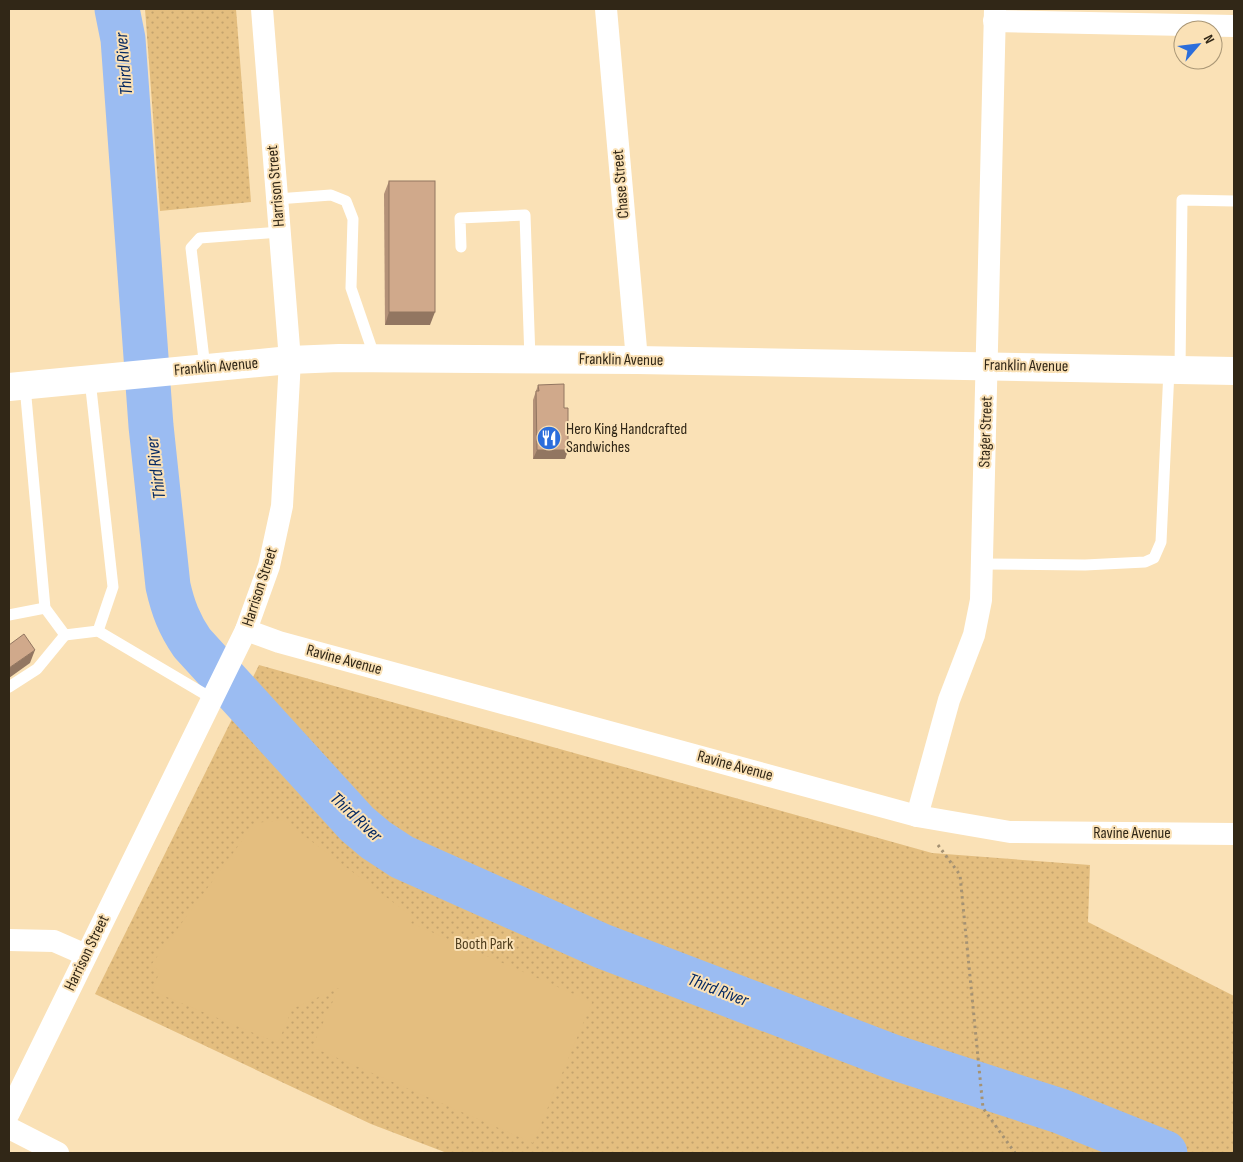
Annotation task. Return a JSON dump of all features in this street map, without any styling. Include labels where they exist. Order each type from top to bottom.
[{"type":"main road","name":"Franklin Avenue","points":[[17,387],[290,360],[375,358],[637,360],[1234,371]]},
{"type":"street","name":"Harrison Street","points":[[9,1112],[211,704],[243,636],[269,566],[282,506],[290,360],[262,9]]},
{"type":"street","name":"Chase Street","points":[[606,9],[637,360]]},
{"type":"street","points":[[995,15],[1234,26]]},
{"type":"street","name":"Stager Street","points":[[918,816],[949,700],[974,635],[981,600],[995,15]]},
{"type":"street","name":"Ravine Avenue","points":[[243,636],[279,642],[918,816],[1010,832],[1234,834]]},
{"type":"street","points":[[9,940],[54,941],[86,955]]},
{"type":"street","points":[[9,1128],[58,1153]]},
{"type":"lane","points":[[277,199],[331,195],[346,201],[353,219],[351,288],[375,358]]},
{"type":"lane","points":[[982,564],[1084,565],[1145,562],[1154,558],[1161,542],[1174,370],[1182,200],[1234,201]]},
{"type":"lane","points":[[462,247],[460,218],[525,215],[530,359]]},
{"type":"lane","points":[[194,369],[191,248],[200,238],[280,232]]},
{"type":"lane","points":[[98,631],[113,587],[102,379]]},
{"type":"lane","points":[[17,387],[45,608],[65,635]]},
{"type":"lane","points":[[9,615],[45,608]]},
{"type":"lane","points":[[9,687],[37,669],[65,635],[98,631],[211,704]]},
{"type":"path","points":[[918,816],[960,875],[983,1108],[1015,1153]]},
{"type":"green space","points":[[145,9],[236,9],[251,202],[160,211]]},
{"type":"green space","name":"Booth Park","points":[[259,665],[932,853],[1090,865],[1088,922],[1234,996],[1234,1153],[447,1153],[371,1124],[95,994]]},
{"type":"green space","points":[[283,820],[414,918],[411,923],[592,1002],[533,1143],[312,1047],[339,988],[292,1009],[278,1043],[152,991],[160,971],[151,965],[255,823]]},
{"type":"building","points":[[389,181],[435,181],[435,312],[389,312]]},
{"type":"building","name":"Hero King Handcrafted Sandwiches","points":[[564,384],[564,408],[568,408],[568,450],[537,450],[536,391],[539,391],[538,385]]},
{"type":"building","points":[[24,634],[35,650],[9,668],[9,645]]},
{"type":"waterway","name":"Third River","points":[[117,9],[123,39],[151,426],[168,586],[172,602],[177,616],[192,643],[357,824],[376,840],[402,857],[602,946],[893,1057],[1060,1111],[1165,1153]]},
{"type":"place","name":"Hero King Handcrafted Sandwiches","points":[[549,438]]}]
